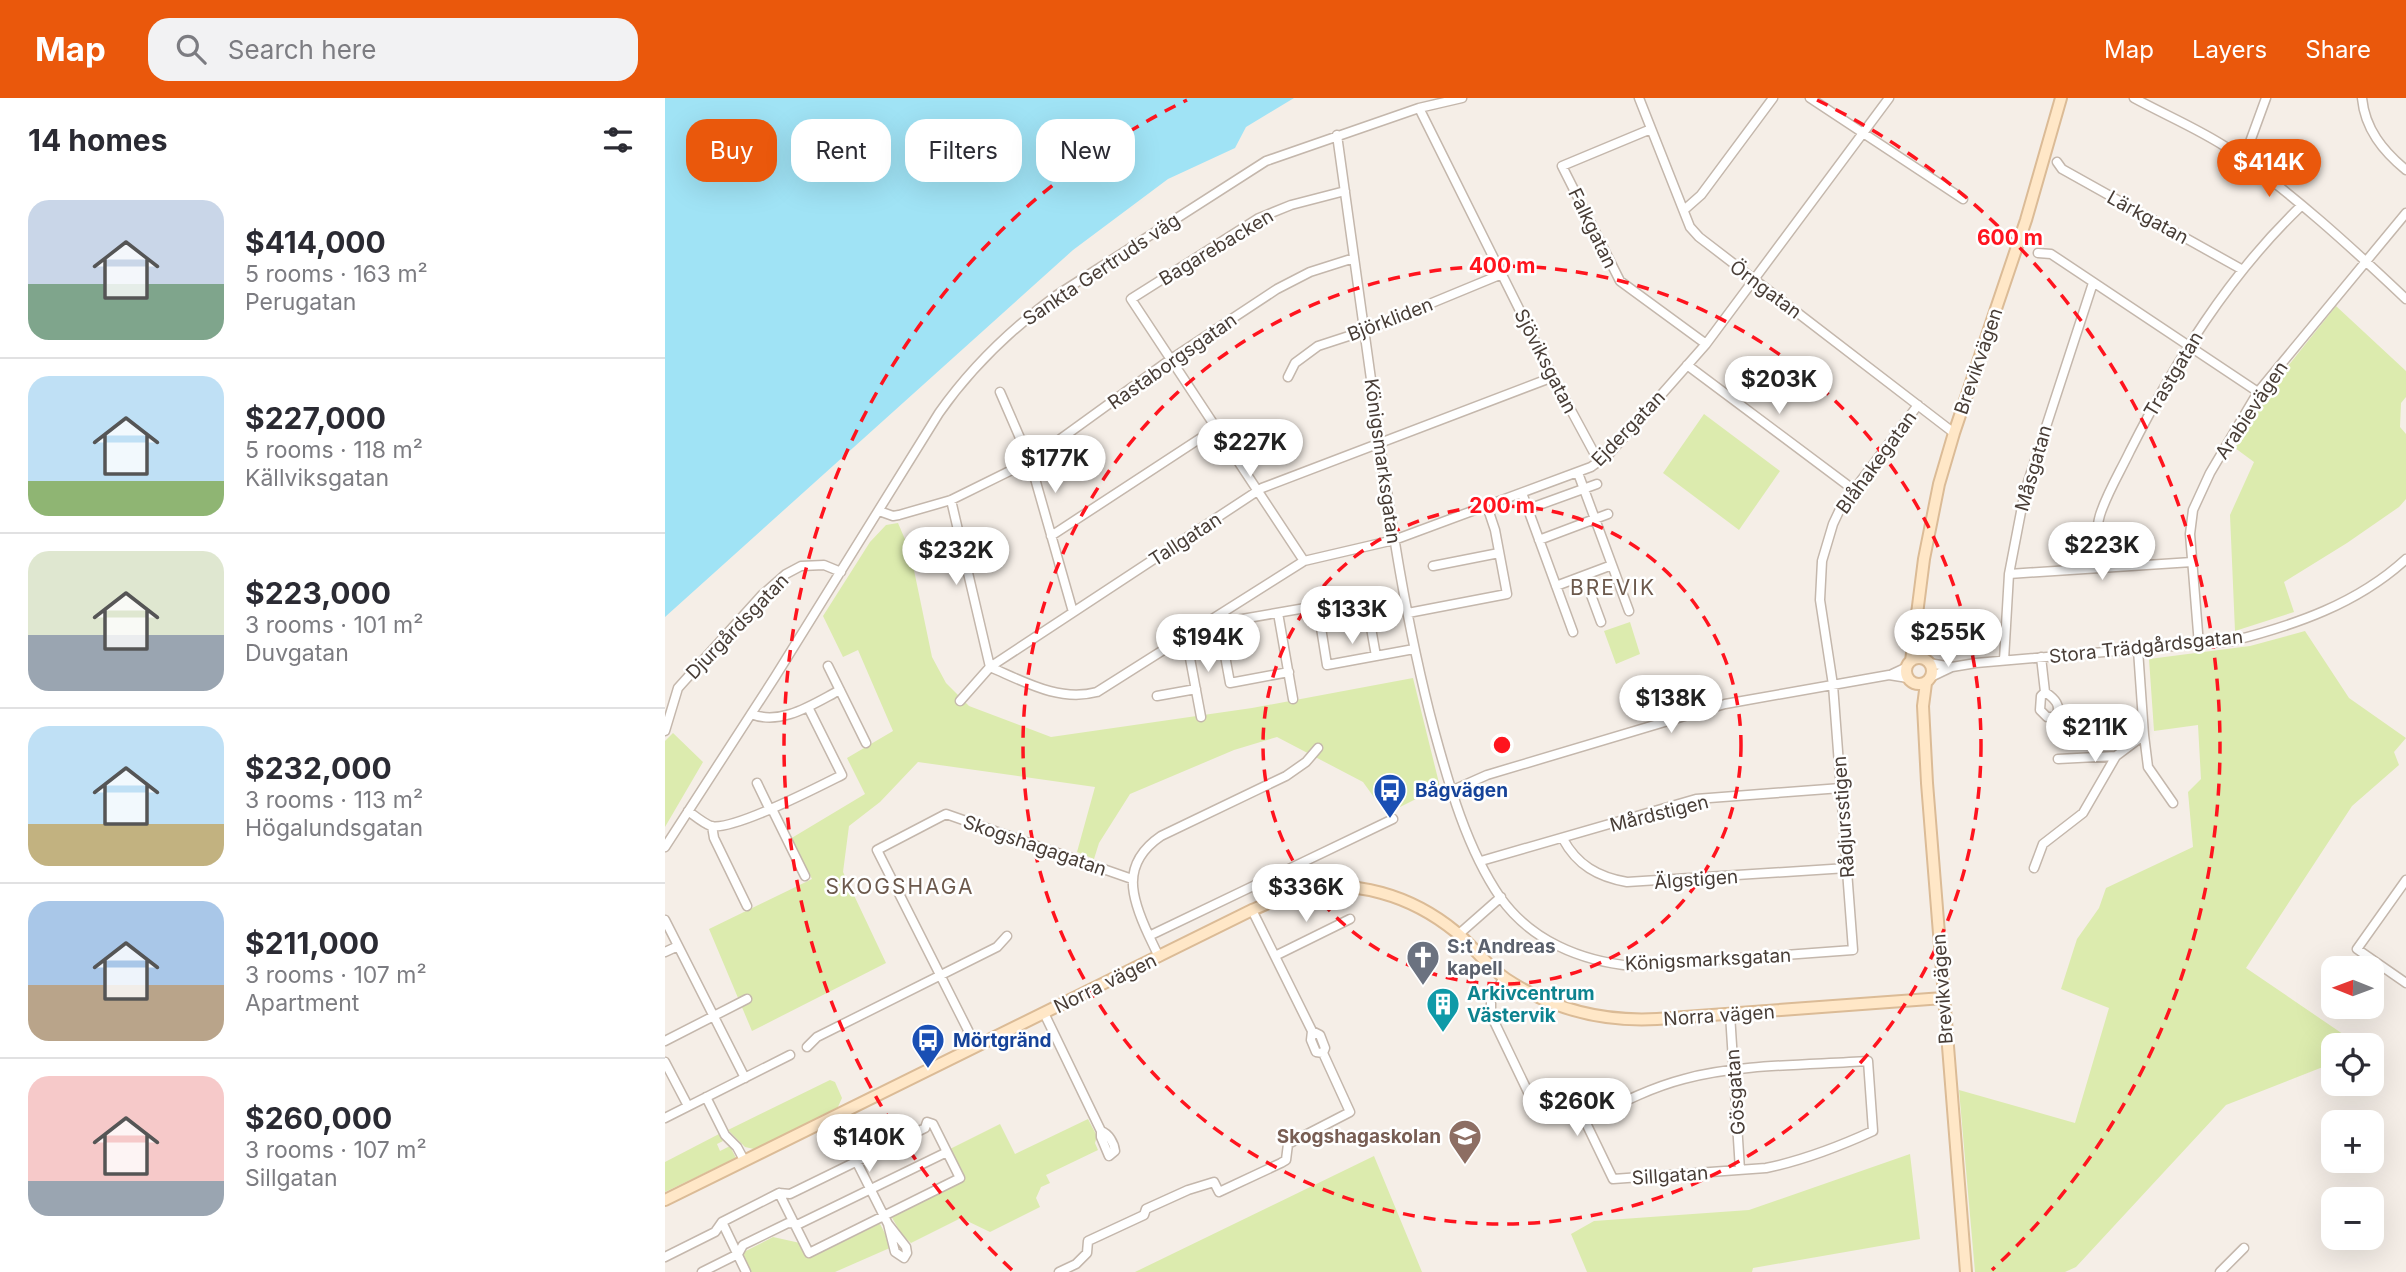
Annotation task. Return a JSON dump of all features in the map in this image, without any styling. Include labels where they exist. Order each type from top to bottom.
[{"type":"street","name":"Sankta Gertruds väg","points":[[665,847],[954,391],[999,342],[1026,318],[1251,169],[1278,155],[1337,135],[1419,108],[1462,98]]},
{"type":"street","name":"Örngatan","points":[[1639,98],[1690,227],[1699,237],[1954,433]]},
{"type":"street","points":[[1683,210],[1701,195],[1773,98]]},
{"type":"street","points":[[1809,98],[1963,199]]},
{"type":"street","name":"Ejdergatan","points":[[991,667],[1058,694],[1084,696],[1111,685],[1186,637],[1217,621],[1304,561],[1394,540],[1578,473],[1599,462],[1706,344],[1889,98]]},
{"type":"street","name":"Brevikvägen","points":[[1923,706],[1910,672],[1931,520],[1954,433],[2026,220],[2061,98]]},
{"type":"street","points":[[2134,98],[2227,148],[2301,206],[2406,299]]},
{"type":"street","points":[[2243,160],[2266,98]]},
{"type":"street","points":[[2362,98],[2365,115],[2378,142],[2406,170]]},
{"type":"street","name":"Sjöviksgatan","points":[[1419,108],[1553,377],[1599,462]]},
{"type":"street","name":"Falkgatan","points":[[1651,129],[1562,166],[1620,281],[1706,344]]},
{"type":"street","name":"Königsmarksgatan","points":[[1337,135],[1394,540],[1419,674],[1451,791],[1481,862],[1501,897],[1517,916],[1550,942],[1587,959],[1607,964],[1632,966],[1853,950]]},
{"type":"street","name":"Lärkgatan","points":[[2057,162],[2062,169],[2241,269]]},
{"type":"street","name":"Bagarebacken","points":[[1171,359],[1131,299],[1259,218],[1291,205],[1345,191]]},
{"type":"street","name":"Trastgatan","points":[[2099,568],[2097,538],[2103,508],[2143,426],[2189,346],[2241,269],[2268,237],[2301,206]]},
{"type":"street","name":"Arabievägen","points":[[2199,645],[2190,534],[2193,510],[2229,437],[2258,392],[2406,212]]},
{"type":"street","points":[[2038,253],[2051,254],[2258,392]]},
{"type":"street","name":"Rastaborgsgatan","points":[[879,511],[893,516],[951,500],[1030,461],[1171,359],[1294,279],[1354,258]]},
{"type":"street","name":"Björkliden","points":[[1288,377],[1295,363],[1318,346],[1364,331],[1502,274]]},
{"type":"street","name":"Måsgatan","points":[[2004,660],[2009,575],[2025,491],[2093,283]]},
{"type":"street","points":[[1171,359],[1304,561]]},
{"type":"street","points":[[1687,365],[1854,490]]},
{"type":"street","name":"Tallgatan","points":[[960,701],[991,667],[1258,491],[1553,377]]},
{"type":"street","points":[[1000,392],[1030,461],[1073,612]]},
{"type":"street","name":"Blåhakegatan","points":[[1833,685],[1820,600],[1824,553],[1841,507],[1918,405]]},
{"type":"street","points":[[1051,536],[1216,428]]},
{"type":"street","points":[[1578,473],[1629,611]]},
{"type":"street","points":[[1528,509],[1597,484]]},
{"type":"street","points":[[1522,494],[1573,632]]},
{"type":"street","points":[[951,500],[991,667]]},
{"type":"street","points":[[1408,613],[1507,594],[1487,506]]},
{"type":"street","points":[[1539,540],[1608,514]]},
{"type":"street","points":[[1433,566],[1499,553]]},
{"type":"street","name":"Stora Trädgårdsgatan","points":[[1928,662],[1952,667],[2004,660],[2232,641],[2308,619],[2360,592],[2406,559]]},
{"type":"street","points":[[2009,575],[2192,562]]},
{"type":"street","name":"Djurgårdsgatan","points":[[665,731],[678,688],[762,595],[786,574],[801,566],[824,565],[841,572]]},
{"type":"street","points":[[1556,586],[1612,565]]},
{"type":"street","points":[[1584,576],[1601,622]]},
{"type":"street","points":[[1365,594],[1376,656]]},
{"type":"street","name":"Ejdergatan","points":[[1217,621],[1317,605],[1328,664],[1414,649]]},
{"type":"street","points":[[1278,613],[1293,699]]},
{"type":"street","points":[[1217,621],[1230,683],[1289,672]]},
{"type":"street","name":"Brevikvägen","points":[[1916,629],[1928,662]]},
{"type":"street","points":[[1186,637],[1201,717]]},
{"type":"street","points":[[2138,650],[2148,767],[2173,803]]},
{"type":"street","points":[[2041,657],[2045,692]]},
{"type":"street","points":[[1451,791],[1487,775],[1725,704],[1910,672],[1919,658],[1932,667],[1929,680],[1919,684],[1910,672]]},
{"type":"street","points":[[828,666],[866,743]]},
{"type":"street","name":"Stora Trädgårdsgatan","points":[[1929,680],[1952,667]]},
{"type":"street","name":"Brevikvägen","points":[[1929,680],[1923,706],[1943,998],[1966,1272]]},
{"type":"street","name":"Rådjursstigen","points":[[1833,685],[1853,950]]},
{"type":"street","points":[[1157,696],[1196,689]]},
{"type":"street","points":[[751,714],[773,718],[808,707],[840,690]]},
{"type":"street","points":[[688,811],[712,826],[721,826],[771,810],[842,775],[808,707]]},
{"type":"street","points":[[2034,868],[2043,844],[2083,813],[2116,756],[2144,735]]},
{"type":"street","points":[[1159,957],[1134,901],[1132,879],[1140,857],[1152,842],[1286,776],[1306,762],[1318,748]]},
{"type":"street","points":[[2058,759],[2116,756]]},
{"type":"street","points":[[757,783],[805,876]]},
{"type":"street","name":"Mårdstigen","points":[[1481,862],[1696,799],[1841,788]]},
{"type":"street","name":"Skogshagagatan","points":[[976,1046],[877,850],[946,814],[1132,879]]},
{"type":"street","points":[[1149,936],[1393,819]]},
{"type":"street","points":[[712,826],[714,838],[747,906]]},
{"type":"street","name":"Älgstigen","points":[[1563,839],[1570,852],[1588,869],[1613,880],[1627,882],[1847,868]]},
{"type":"street","points":[[2406,880],[2357,949],[2406,983]]},
{"type":"street","name":"Norra vägen","points":[[665,1200],[1252,910],[1298,892],[1317,888],[1371,890],[1408,901],[1459,934],[1485,962],[1534,996],[1553,1005],[1596,1017],[1638,1020],[1943,998]]},
{"type":"street","points":[[1459,934],[1501,897]]},
{"type":"street","points":[[1059,1272],[1076,1264],[1087,1253],[1088,1241],[1144,1214],[1146,1209],[1188,1190],[1214,1182],[1219,1192],[1282,1163],[1286,1160],[1288,1144],[1350,1112],[1323,1053],[1317,1052],[1311,1040],[1312,1031],[1252,910]]},
{"type":"street","points":[[1275,956],[1350,919]]},
{"type":"street","points":[[665,920],[745,1078]]},
{"type":"street","points":[[807,1047],[817,1037],[997,947],[1007,936]]},
{"type":"street","points":[[665,952],[678,946]]},
{"type":"street","points":[[1504,977],[1491,1001],[1491,1015],[1528,1092]]},
{"type":"street","points":[[665,1041],[747,999]]},
{"type":"street","points":[[1044,1013],[1101,1131]]},
{"type":"street","name":"Gösgatan","points":[[1730,1014],[1740,1170]]},
{"type":"street","points":[[665,1118],[790,1055]]},
{"type":"street","points":[[1734,1070],[1868,1061],[1873,1131],[1810,1158],[1766,1168],[1740,1170]]},
{"type":"street","points":[[665,1062],[688,1106]]},
{"type":"street","name":"Sillgatan","points":[[1734,1070],[1664,1084],[1585,1121],[1613,1179],[1740,1170]]},
{"type":"street","points":[[706,1097],[725,1135],[737,1147],[744,1160]]},
{"type":"street","points":[[834,1117],[886,1220]]},
{"type":"street","points":[[665,1257],[715,1232],[722,1222],[779,1194],[790,1194],[857,1162],[925,1128],[927,1122],[933,1124],[960,1178],[886,1220],[809,1253],[779,1194]]},
{"type":"street","points":[[702,1272],[738,1254],[743,1245],[788,1223],[799,1224],[947,1152]]},
{"type":"street","points":[[722,1222],[746,1272]]},
{"type":"street","points":[[2220,1272],[2244,1248]]},
{"type":"green space","points":[[2336,306],[2406,371],[2406,397],[2401,403],[2400,427],[2406,434],[2406,499],[2399,507],[2347,543],[2284,582],[2294,612],[2235,631],[2230,515],[2254,462],[2235,448],[2272,386]]},
{"type":"green space","points":[[1704,414],[1780,471],[1739,530],[1663,473]]},
{"type":"green space","points":[[898,523],[910,551],[932,657],[946,683],[969,706],[1051,737],[1252,708],[1413,678],[1440,787],[1386,814],[1363,782],[1277,737],[1234,750],[1130,794],[1099,843],[1094,859],[1077,852],[1095,787],[918,762],[880,802],[849,826],[843,872],[886,963],[752,1031],[709,929],[812,879],[790,839],[865,794],[847,758],[893,731],[858,650],[843,657],[823,616],[870,542],[886,525]]},
{"type":"green space","points":[[1630,622],[1640,654],[1616,664],[1604,631]]},
{"type":"green space","points":[[2305,631],[2349,698],[2406,738],[2394,752],[2399,765],[2352,806],[2246,968],[2341,1033],[2321,1033],[2321,1068],[2226,1105],[2076,1267],[2065,1272],[1975,1272],[1959,1090],[2075,1123],[2109,1008],[2061,989],[2077,939],[2099,908],[2106,888],[2193,847],[2188,792],[2201,779],[2198,725],[2154,731],[2149,659],[2250,646]]},
{"type":"green space","points":[[673,733],[703,762],[665,827],[665,741]]},
{"type":"green space","points":[[830,1080],[835,1082],[842,1098],[837,1109],[754,1149],[745,1147],[728,1130]]},
{"type":"green space","points":[[1088,1119],[1097,1136],[1095,1143],[1098,1150],[1046,1175],[1050,1183],[1041,1187],[1036,1198],[1040,1207],[990,1232],[961,1218],[911,1243],[902,1235],[891,1216],[963,1178],[950,1149],[1000,1124],[1015,1154]]},
{"type":"green space","points":[[719,1134],[723,1141],[717,1144],[720,1151],[730,1146],[736,1158],[665,1192],[665,1162]]},
{"type":"green space","points":[[1910,1154],[1920,1239],[1753,1268],[1752,1272],[1587,1272],[1571,1234],[1594,1221],[1749,1210]]},
{"type":"green space","points":[[1374,1156],[1422,1272],[1135,1272]]},
{"type":"green space","points":[[878,1220],[892,1247],[835,1272],[749,1272],[740,1254],[773,1237],[800,1243],[806,1255]]},
{"type":"water","points":[[665,98],[1294,98],[1246,127],[1235,148],[1168,179],[1073,250],[665,617]]},
{"type":"place","name":"Bågvägen","points":[[1390,820]]},
{"type":"place","name":"S:t Andreas kapell","points":[[1423,987]]},
{"type":"place","name":"Arkivcentrum Västervik","points":[[1443,1034]]},
{"type":"place","name":"Mörtgränd","points":[[928,1070]]},
{"type":"place","name":"Skogshagaskolan","points":[[1465,1166]]},
{"type":"district","name":"BREVIK","points":[[1613,588]]},
{"type":"district","name":"SKOGSHAGA","points":[[900,887]]}]
